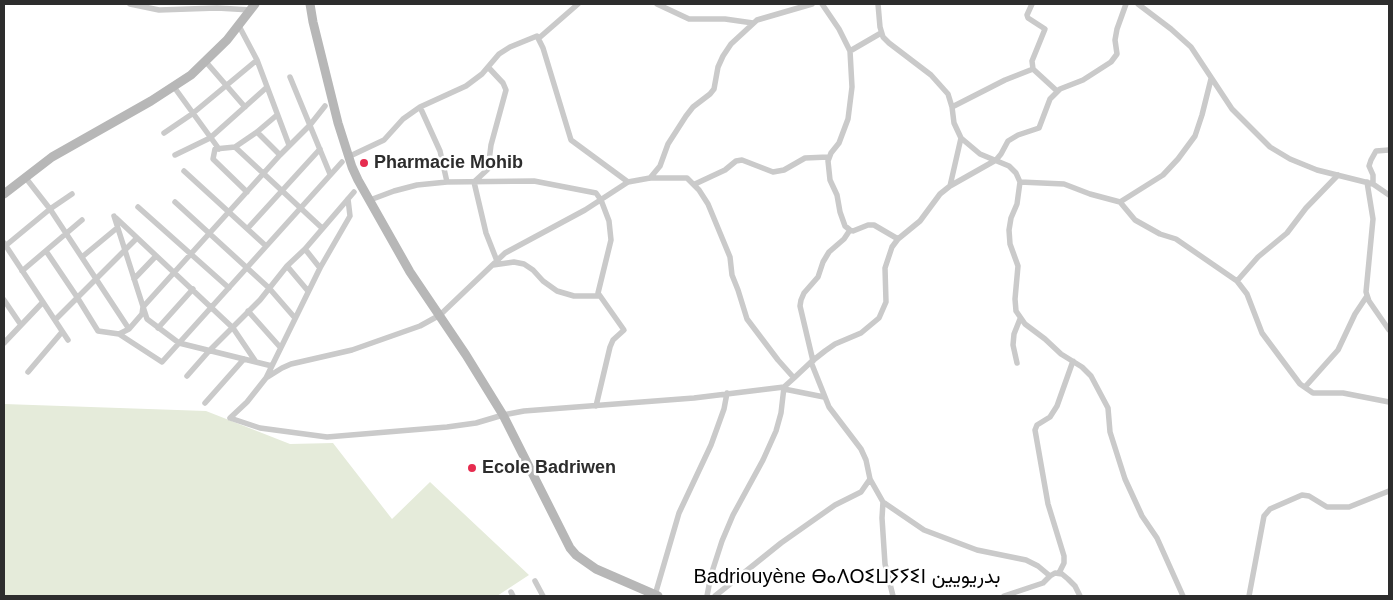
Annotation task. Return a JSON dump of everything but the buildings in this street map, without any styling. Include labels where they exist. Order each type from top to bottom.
[{"type":"street","points":[[131,4],[160,7],[253,7]]},
{"type":"street","points":[[310,4],[345,159],[410,272],[440,315],[502,415],[570,548],[576,555],[603,572],[656,596],[679,514],[711,445],[724,409],[727,393]]},
{"type":"street","points":[[539,38],[578,4]]},
{"type":"street","points":[[657,4],[689,18],[724,18],[752,23]]},
{"type":"street","points":[[650,178],[660,166],[668,144],[686,116],[714,88],[718,67],[731,44],[752,23],[812,4]]},
{"type":"street","points":[[822,4],[839,29],[850,50],[852,87],[848,119],[839,143],[828,157],[830,180],[837,195],[843,220],[850,230]]},
{"type":"street","points":[[878,4],[881,33],[889,44],[931,75],[948,94],[954,123],[961,138],[980,154],[1013,169],[1020,182],[1017,204],[1011,218],[1009,230],[1010,244],[1018,266],[1015,305],[1020,318],[1061,354],[1086,370],[1091,376],[1108,408],[1110,432],[1125,479],[1142,516],[1157,538],[1167,558],[1183,596]]},
{"type":"street","points":[[1032,4],[1027,15],[1028,18],[1045,29],[1032,61],[1033,69],[1058,91]]},
{"type":"street","points":[[707,596],[711,575],[722,541],[776,431],[782,413],[784,388],[812,361],[835,344],[861,333],[879,318],[886,302],[885,268],[892,248],[898,239],[920,221],[940,194],[950,186],[996,160],[1008,141],[1018,135],[1039,128],[1050,99],[1058,91],[1068,84],[1089,76],[1108,65],[1114,59],[1116,54],[1116,29],[1126,4]]},
{"type":"street","points":[[1138,4],[1186,42],[1202,62],[1232,108],[1270,147],[1290,159],[1317,170],[1370,183],[1389,195]]},
{"type":"street","points":[[4,194],[52,157],[174,87],[206,62],[239,26],[253,7]]},
{"type":"street","points":[[239,26],[257,60],[289,145]]},
{"type":"street","points":[[850,50],[881,33]]},
{"type":"street","points":[[46,251],[98,331],[119,334],[162,362],[345,159],[384,140],[403,119],[420,107],[466,86],[488,67],[495,58],[510,47],[536,36],[539,38]]},
{"type":"street","points":[[539,38],[571,140],[628,182]]},
{"type":"street","points":[[164,133],[192,114],[257,60]]},
{"type":"street","points":[[206,62],[245,107]]},
{"type":"street","points":[[474,182],[488,169],[491,145],[506,90],[503,83],[488,67]]},
{"type":"street","points":[[952,107],[1005,80],[1033,69]]},
{"type":"street","points":[[290,77],[330,174]]},
{"type":"street","points":[[1120,202],[1163,175],[1178,160],[1195,136],[1212,79]]},
{"type":"street","points":[[174,87],[218,149]]},
{"type":"street","points":[[175,154],[210,138],[266,88]]},
{"type":"street","points":[[119,334],[129,329],[142,314],[143,306],[210,234],[263,173],[310,125],[325,106]]},
{"type":"street","points":[[420,107],[440,151],[447,182]]},
{"type":"street","points":[[247,192],[213,159],[215,149],[235,147],[277,115]]},
{"type":"street","points":[[257,132],[280,155]]},
{"type":"street","points":[[950,186],[961,138]]},
{"type":"street","points":[[235,147],[322,228]]},
{"type":"street","points":[[248,228],[320,149]]},
{"type":"street","points":[[1389,150],[1376,151],[1369,166],[1373,175],[1370,183],[1373,220],[1366,292],[1372,306],[1389,330]]},
{"type":"street","points":[[695,184],[725,170],[736,161],[742,160],[773,172],[784,170],[804,158],[828,157]]},
{"type":"street","points":[[184,171],[266,246]]},
{"type":"street","points":[[1237,281],[1258,257],[1291,229],[1306,208],[1338,175]]},
{"type":"street","points":[[25,176],[50,209],[129,329]]},
{"type":"street","points":[[266,378],[291,364],[372,343],[420,326],[440,315],[495,263],[516,246],[552,229],[628,182],[650,178],[680,177],[687,178],[695,184],[708,204],[730,257],[732,275],[745,314],[778,360],[794,378]]},
{"type":"street","points":[[370,200],[417,185],[447,182],[534,181],[592,192],[598,195],[609,221],[611,240],[598,290],[599,296],[624,330],[613,340],[610,347],[596,406]]},
{"type":"street","points":[[474,182],[495,263]]},
{"type":"street","points":[[1020,182],[1064,184],[1090,194],[1120,202],[1135,220],[1160,234],[1176,238],[1237,281],[1247,294],[1262,333],[1283,362],[1305,387],[1313,392],[1343,394],[1389,402]]},
{"type":"street","points":[[187,376],[233,328],[354,192]]},
{"type":"street","points":[[68,340],[4,245],[72,194]]},
{"type":"street","points":[[348,199],[350,216],[308,291],[266,378],[247,402],[230,418],[260,428],[327,437],[447,427],[476,423],[524,411],[694,398],[784,388],[824,397]]},
{"type":"street","points":[[175,202],[269,288],[294,318]]},
{"type":"street","points":[[138,207],[229,288]]},
{"type":"street","points":[[256,362],[233,328],[114,216],[147,319],[179,343],[272,366]]},
{"type":"street","points":[[22,271],[82,220]]},
{"type":"street","points":[[850,230],[853,231],[868,225],[874,226],[898,239]]},
{"type":"street","points":[[82,257],[117,228]]},
{"type":"street","points":[[850,230],[844,239],[829,252],[818,277],[804,293],[800,306],[812,361],[824,397],[834,414],[861,450],[866,460],[870,479],[883,502],[929,532],[977,550],[1026,560],[1038,566],[1050,576]]},
{"type":"street","points":[[54,320],[137,238]]},
{"type":"street","points":[[304,249],[320,268]]},
{"type":"street","points":[[134,279],[156,256]]},
{"type":"street","points":[[495,263],[514,262],[524,264],[558,291],[574,296],[599,296]]},
{"type":"street","points":[[287,266],[308,291]]},
{"type":"street","points":[[158,328],[193,289]]},
{"type":"street","points":[[1305,387],[1338,350],[1355,314],[1367,296]]},
{"type":"street","points":[[4,300],[21,326]]},
{"type":"street","points":[[4,343],[43,302]]},
{"type":"street","points":[[248,311],[280,347]]},
{"type":"street","points":[[1016,363],[1013,345],[1014,334],[1020,318]]},
{"type":"street","points":[[28,372],[62,332]]},
{"type":"street","points":[[205,403],[244,359]]},
{"type":"street","points":[[1004,596],[1046,582],[1050,576],[1059,573],[1064,563],[1064,556],[1048,504],[1034,430],[1037,425],[1050,417],[1058,406],[1073,361]]},
{"type":"street","points":[[715,596],[781,543],[835,505],[861,492],[870,479]]},
{"type":"street","points":[[1249,596],[1264,516],[1270,509],[1302,495],[1313,498],[1327,507],[1349,507],[1389,491]]},
{"type":"street","points":[[883,502],[882,518],[885,564],[893,596]]},
{"type":"street","points":[[1059,573],[1075,586],[1080,596]]},
{"type":"street","points":[[535,581],[543,596]]},
{"type":"green space","points":[[4,404],[206,411],[290,444],[333,443],[392,519],[430,482],[529,575],[497,596],[4,596]]},
{"type":"place","name":"Pharmacie Mohib","points":[[364,163]]},
{"type":"place","name":"Ecole Badriwen","points":[[472,468]]},
{"type":"district","name":"Badriouyène ⴱⴰⴷⵔⵉⵡⵢⵢⵉⵏ بدريويين","points":[[847,577]]}]
